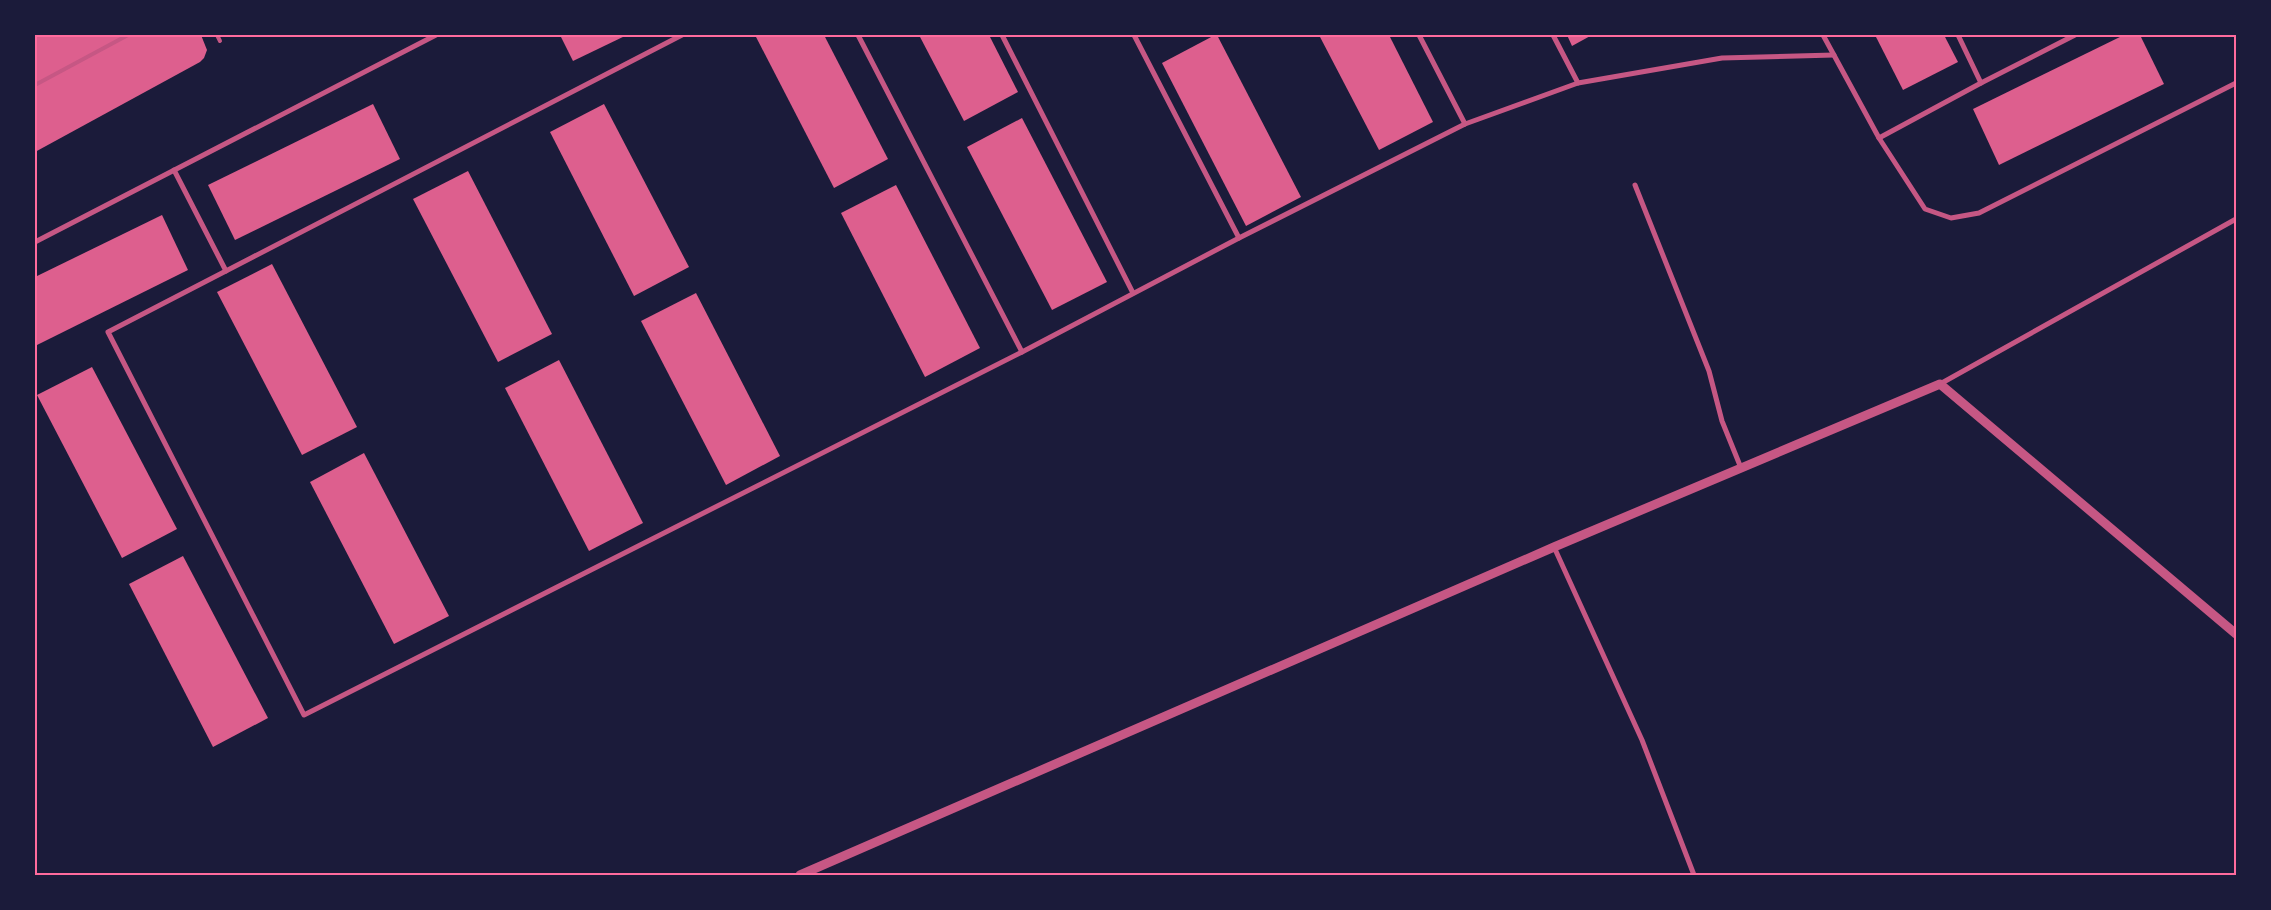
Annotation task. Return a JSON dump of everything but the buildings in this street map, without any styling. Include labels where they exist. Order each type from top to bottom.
[{"type":"street","points":[[35,242],[436,35]]},
{"type":"street","points":[[682,35],[108,332],[304,715],[1022,352],[1239,238],[1465,124],[1578,83],[1722,58],[1834,55]]},
{"type":"street","points":[[858,35],[1022,352]]},
{"type":"street","points":[[1002,35],[1133,293]]},
{"type":"street","points":[[1134,35],[1239,238]]},
{"type":"street","points":[[1419,35],[1465,124]]},
{"type":"street","points":[[1553,35],[1578,83]]},
{"type":"street","points":[[1823,35],[1879,138],[1925,209],[1951,218],[1979,213],[2236,83]]},
{"type":"street","points":[[1958,35],[1982,82]]},
{"type":"street","points":[[1879,138],[1982,82],[2075,35]]},
{"type":"street","points":[[174,170],[226,271]]},
{"type":"street","points":[[1635,185],[1709,371],[1722,421],[1741,468]]},
{"type":"street","points":[[800,875],[1554,547],[1940,384],[2236,219]]},
{"type":"street","points":[[1940,384],[2236,634]]},
{"type":"street","points":[[1554,547],[1642,740],[1694,875]]},
{"type":"lane","points":[[35,85],[128,35]]},
{"type":"lane","points":[[217,35],[220,41]]}]
